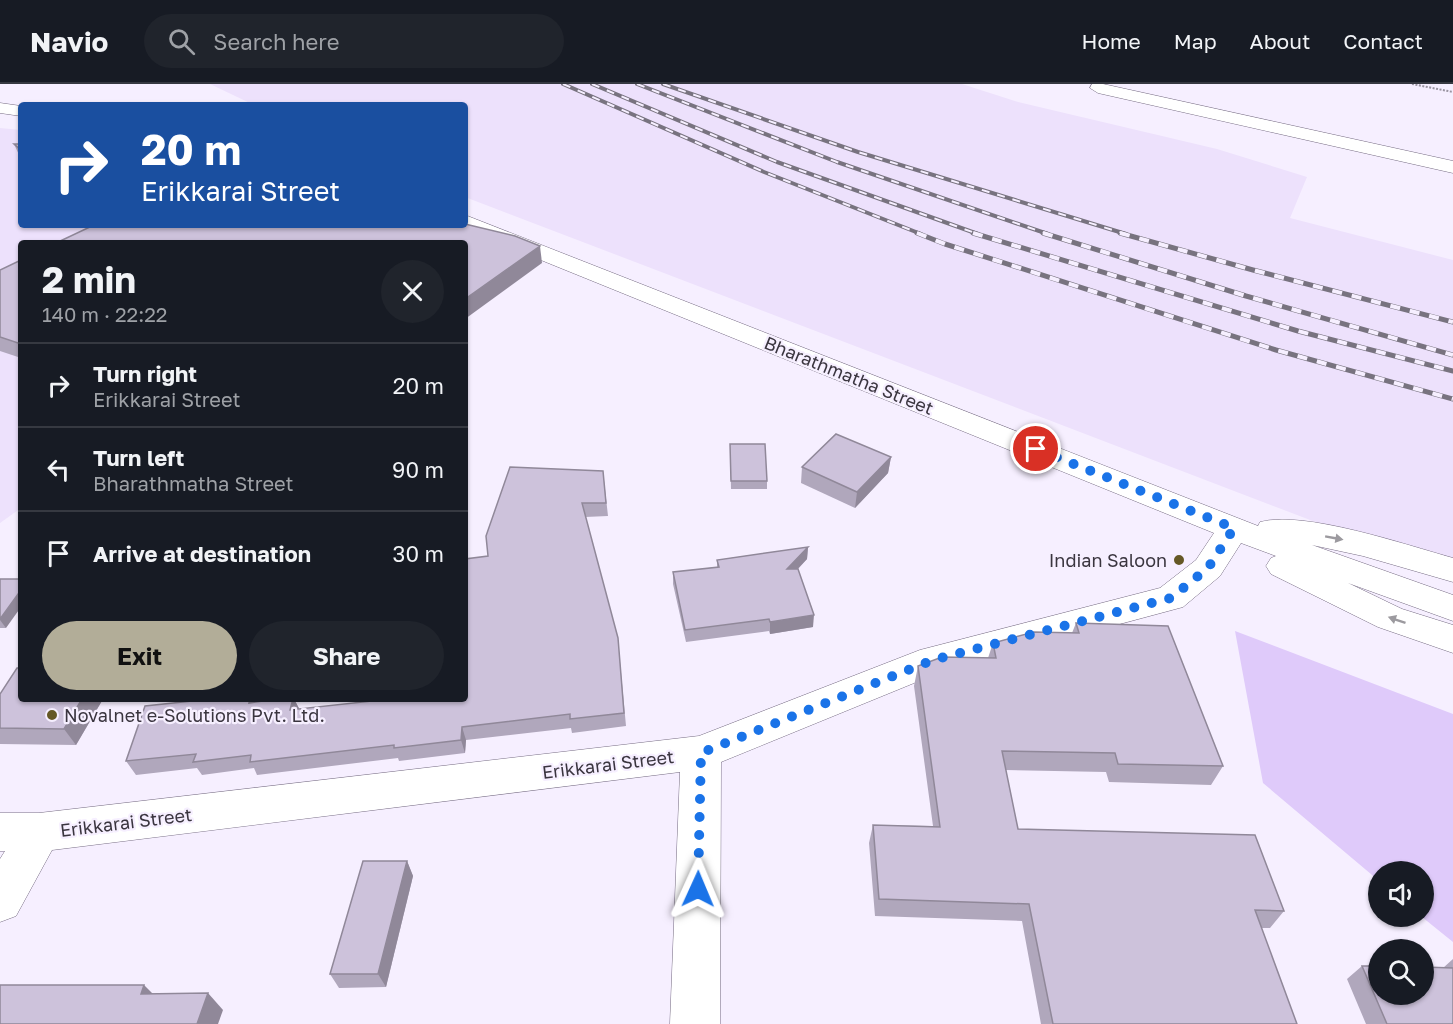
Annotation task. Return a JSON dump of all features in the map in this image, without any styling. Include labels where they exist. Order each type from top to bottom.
[{"type":"street","points":[[1098,88],[1453,167]]},
{"type":"street","points":[[0,108],[18,111]]},
{"type":"street","name":"Bharathmatha Street","points":[[468,222],[1234,528]]},
{"type":"street","points":[[1234,528],[1293,531],[1349,540],[1453,570]]},
{"type":"street","points":[[1234,528],[1453,608]]},
{"type":"street","points":[[1234,528],[1290,571],[1390,618],[1453,639]]},
{"type":"street","name":"Erikkarai Street","points":[[19,832],[701,753],[933,660],[1171,598],[1208,568],[1234,528]]},
{"type":"street","points":[[695,1024],[701,753]]},
{"type":"street","points":[[0,901],[19,832]]},
{"type":"path","points":[[1412,84],[1453,92]]},
{"type":"shaded area","points":[[210,84],[962,84],[1018,102],[1217,149],[1307,177],[1290,218],[1453,260],[1453,560],[1318,523],[468,198],[468,102],[248,102]]},
{"type":"shaded area","points":[[0,128],[18,130],[18,228],[176,228],[158,240],[18,240],[18,510],[0,523]]},
{"type":"shaded area","points":[[1235,631],[1453,714],[1453,942],[1434,927],[1434,861],[1368,861],[1368,872],[1263,783]]},
{"type":"building","points":[[468,225],[515,236],[540,246],[468,297],[468,240],[62,240],[88,228],[468,228]]},
{"type":"building","points":[[18,261],[18,343],[0,337],[0,270]]},
{"type":"building","points":[[836,434],[891,457],[857,492],[802,467]]},
{"type":"building","points":[[730,444],[765,444],[767,481],[731,481]]},
{"type":"building","points":[[510,467],[603,471],[606,503],[582,503],[618,638],[624,713],[570,719],[570,714],[462,727],[461,740],[394,748],[394,745],[250,762],[251,755],[193,762],[196,754],[126,761],[145,706],[183,702],[292,702],[290,710],[363,702],[468,702],[468,559],[488,556],[486,536]]},
{"type":"building","points":[[808,547],[787,569],[798,569],[814,615],[770,622],[769,619],[685,630],[673,572],[719,567],[717,560]]},
{"type":"building","points":[[0,579],[18,579],[18,594],[0,619]]},
{"type":"building","points":[[1076,623],[1168,626],[1223,766],[1118,764],[1115,753],[1002,751],[1018,829],[1255,835],[1284,911],[1255,910],[1297,1024],[1053,1024],[1029,904],[879,899],[873,825],[940,827],[918,666],[942,657],[996,658],[993,643],[1034,632],[1079,633]]},
{"type":"building","points":[[18,668],[18,702],[80,702],[64,729],[0,728],[0,694]]},
{"type":"building","points":[[363,861],[407,861],[378,974],[330,974]]},
{"type":"building","points":[[1362,966],[1368,966],[1368,980]]},
{"type":"building","points":[[1434,967],[1453,968],[1453,1024],[1387,1024],[1379,1005],[1434,1005]]},
{"type":"building","points":[[0,985],[144,985],[141,994],[208,993],[197,1024],[0,1024]]},
{"type":"railway","points":[[563,84],[764,172],[921,234]]},
{"type":"railway","points":[[592,84],[777,162],[978,234]]},
{"type":"railway","points":[[637,84],[837,162],[1048,234]]},
{"type":"railway","points":[[663,84],[858,152],[1126,234]]},
{"type":"railway","points":[[917,233],[1276,350],[1453,399]]},
{"type":"railway","points":[[973,233],[1298,331],[1453,371]]},
{"type":"railway","points":[[1043,233],[1246,296],[1453,355]]},
{"type":"railway","points":[[1120,233],[1453,322]]},
{"type":"place","name":"Indian Saloon","points":[[1179,560]]},
{"type":"place","name":"Novalnet e-Solutions Pvt. Ltd.","points":[[52,715]]},
{"type":"route","points":[[698,889],[701,753],[933,660],[1171,598],[1194,582],[1208,568],[1234,528],[1036,449]]}]
